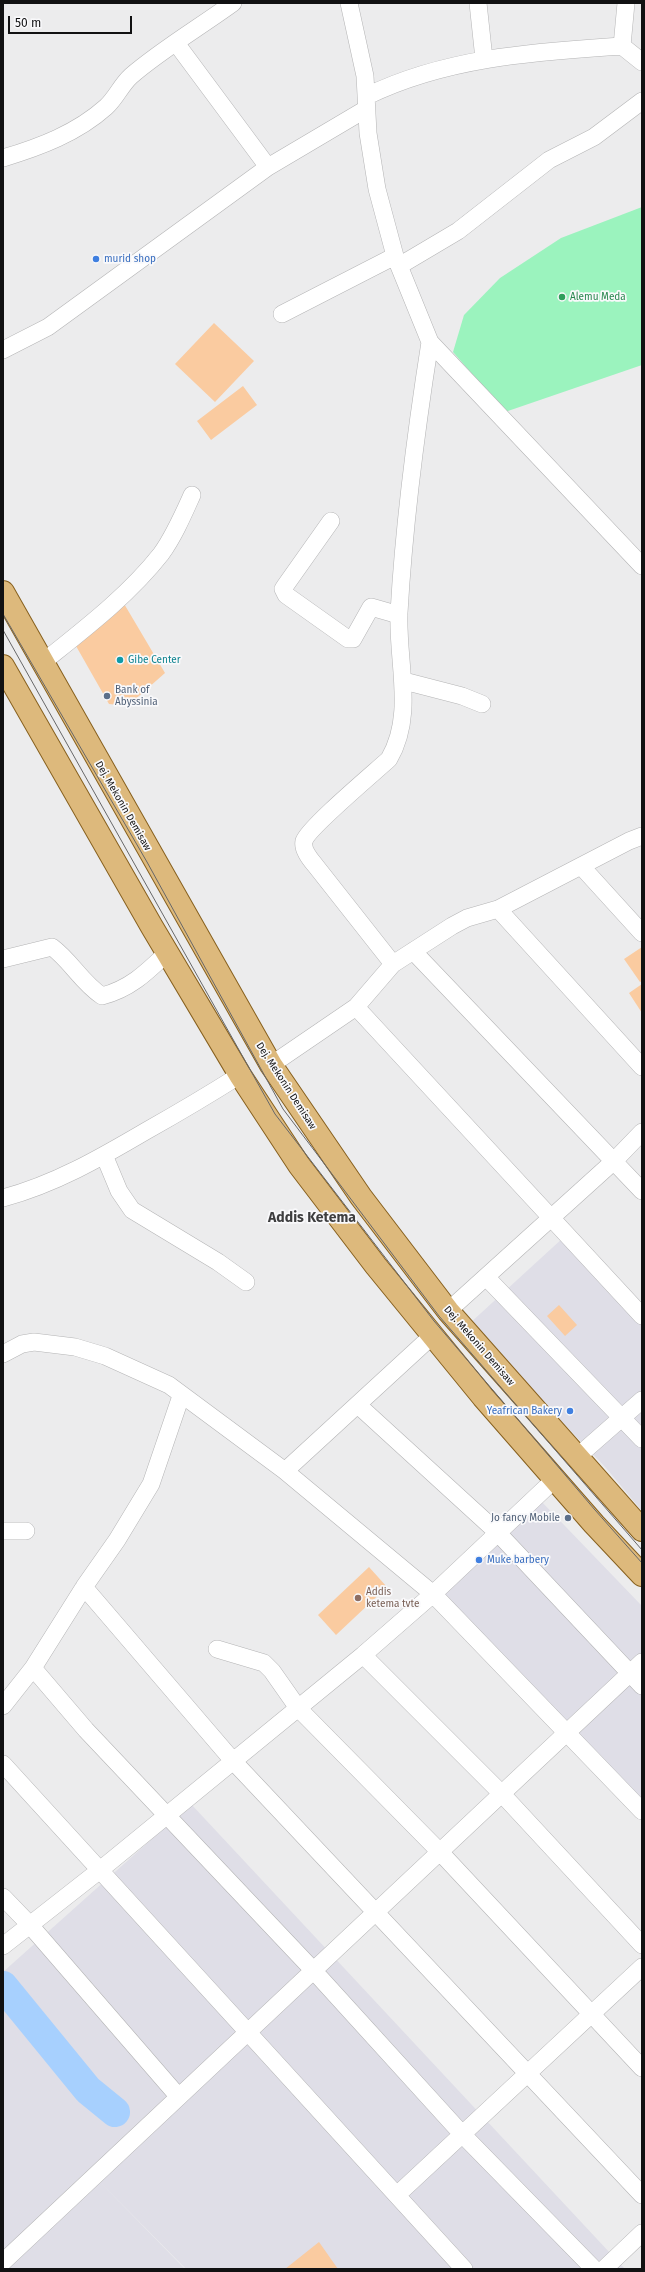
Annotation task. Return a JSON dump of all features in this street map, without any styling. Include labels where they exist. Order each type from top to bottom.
[{"type":"main road","name":"Dej. Mekonin Demisaw","points":[[3,592],[42,664],[271,1065],[361,1197],[448,1311],[642,1530]]},
{"type":"main road","points":[[3,666],[167,953],[240,1074],[299,1165],[432,1336],[555,1479],[642,1575]]},
{"type":"street","points":[[3,158],[37,148],[65,135],[95,116],[117,96],[130,76],[233,3]]},
{"type":"street","points":[[349,3],[362,58],[377,189],[397,261],[430,342],[642,566]]},
{"type":"street","points":[[478,3],[484,59]]},
{"type":"street","points":[[622,46],[626,3]]},
{"type":"street","points":[[176,43],[268,166]]},
{"type":"street","points":[[3,350],[48,327],[268,166],[366,102],[408,78],[484,59],[529,53],[622,46],[642,62]]},
{"type":"street","points":[[282,314],[458,231],[549,160],[594,136],[642,101]]},
{"type":"street","points":[[392,964],[315,866],[308,856],[304,842],[306,836],[322,820],[389,760],[396,748],[401,728],[404,681],[399,615],[418,434],[430,342]]},
{"type":"street","points":[[42,664],[96,619],[143,574],[161,554],[172,536],[192,495]]},
{"type":"street","points":[[332,521],[283,589],[286,595],[348,639],[353,639],[357,635],[370,607],[399,615]]},
{"type":"street","points":[[404,681],[462,696],[482,704]]},
{"type":"street","points":[[271,1065],[356,1006],[392,964],[457,923],[498,909],[582,867],[629,841],[642,836]]},
{"type":"street","points":[[582,867],[642,933]]},
{"type":"street","points":[[498,909],[642,1067]]},
{"type":"street","points":[[3,959],[42,948],[52,947],[63,955],[91,988],[102,996],[119,992],[137,980],[167,953]]},
{"type":"street","points":[[413,951],[642,1191]]},
{"type":"street","points":[[356,1006],[549,1218],[642,1316]]},
{"type":"street","points":[[3,1198],[45,1185],[104,1155],[240,1074]]},
{"type":"street","points":[[448,1311],[486,1278],[549,1218],[614,1161],[642,1132]]},
{"type":"street","points":[[104,1155],[120,1191],[132,1210],[218,1262],[246,1282]]},
{"type":"street","points":[[486,1278],[642,1439]]},
{"type":"street","points":[[285,1471],[358,1406],[432,1336]]},
{"type":"street","points":[[3,1354],[22,1344],[34,1342],[75,1347],[105,1356],[168,1385],[285,1471],[433,1594],[642,1811]]},
{"type":"street","points":[[3,1706],[33,1668],[84,1587],[117,1540],[151,1484],[181,1396]]},
{"type":"street","points":[[577,1457],[642,1400]]},
{"type":"street","points":[[358,1406],[496,1532],[636,1668],[642,1686]]},
{"type":"street","points":[[3,1946],[234,1762],[363,1655],[433,1594],[496,1532],[555,1479]]},
{"type":"street","points":[[3,1531],[26,1531]]},
{"type":"street","points":[[84,1587],[234,1762],[528,2072],[642,2195]]},
{"type":"street","points":[[217,1649],[264,1664],[298,1708],[440,1852],[642,2068]]},
{"type":"street","points":[[363,1655],[502,1794],[642,1945]]},
{"type":"street","points":[[33,1668],[86,1730],[313,1970],[462,2134],[594,2269]]},
{"type":"street","points":[[3,2262],[246,2032],[636,1668]]},
{"type":"street","points":[[3,1764],[246,2032],[464,2269]]},
{"type":"street","points":[[3,1897],[29,1924],[178,2096]]},
{"type":"street","points":[[396,2195],[642,1967]]},
{"type":"street","points":[[604,2269],[642,2233]]},
{"type":"shaded area","points":[[564,1237],[642,1319],[642,1511],[606,1468],[469,1324]]},
{"type":"shaded area","points":[[540,1500],[642,1606],[642,1806],[435,1586]]},
{"type":"shaded area","points":[[191,1804],[625,2269],[186,2269],[95,2177],[185,2269],[3,2269],[3,1972]]},
{"type":"green space","name":"Alemu Meda","points":[[642,207],[642,365],[505,412],[453,352],[464,315],[500,278],[561,238]]},
{"type":"building","points":[[214,323],[254,361],[215,402],[175,364]]},
{"type":"building","points":[[243,386],[257,405],[211,440],[197,421]]},
{"type":"building","name":"Gibe Center","points":[[123,602],[165,673],[131,703],[118,705],[109,704],[76,646]]},
{"type":"building","points":[[642,947],[642,981],[640,982],[624,959]]},
{"type":"building","points":[[642,984],[642,1013],[629,993]]},
{"type":"building","points":[[559,1305],[577,1325],[565,1336],[547,1316]]},
{"type":"building","points":[[369,1567],[387,1587],[336,1635],[318,1615]]},
{"type":"building","points":[[319,2242],[338,2269],[285,2269]]},
{"type":"waterway","points":[[3,1986],[88,2090],[115,2112]]},
{"type":"tram line","points":[[3,614],[147,862],[283,1109],[439,1316],[642,1550]]},
{"type":"tram line","points":[[3,630],[275,1114],[434,1321],[642,1563]]},
{"type":"place","name":"murid shop","points":[[96,259]]},
{"type":"place","name":"Alemu Meda","points":[[562,297]]},
{"type":"place","name":"Gibe Center","points":[[120,660]]},
{"type":"place","name":"Bank of Abyssinia","points":[[107,696]]},
{"type":"place","name":"Yeafrican Bakery","points":[[570,1411]]},
{"type":"place","name":"Jo fancy Mobile","points":[[568,1518]]},
{"type":"place","name":"Muke barbery","points":[[479,1560]]},
{"type":"place","name":"Addis ketema tvte","points":[[358,1598]]},
{"type":"district","name":"Addis Ketema","points":[[312,1218]]}]
